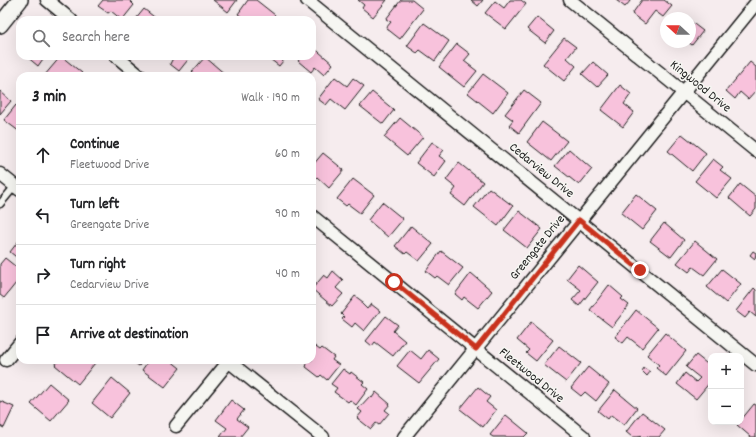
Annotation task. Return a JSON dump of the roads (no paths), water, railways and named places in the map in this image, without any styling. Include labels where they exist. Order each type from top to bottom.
[{"type":"street","points":[[0,25],[20,0]]},
{"type":"street","points":[[47,0],[66,16]]},
{"type":"street","name":"Cedarview Drive","points":[[307,0],[756,365]]},
{"type":"street","name":"Kingwood Drive","points":[[570,0],[756,151]]},
{"type":"street","name":"Greengate Drive","points":[[404,437],[756,3]]},
{"type":"street","points":[[121,60],[135,72]]},
{"type":"street","points":[[0,174],[16,186]]},
{"type":"street","name":"Fleetwood Drive","points":[[316,219],[584,437]]},
{"type":"street","points":[[6,360],[16,348]]},
{"type":"street","points":[[176,426],[225,364]]},
{"type":"street","points":[[233,364],[323,437]]},
{"type":"lane","points":[[0,204],[16,190]]}]
